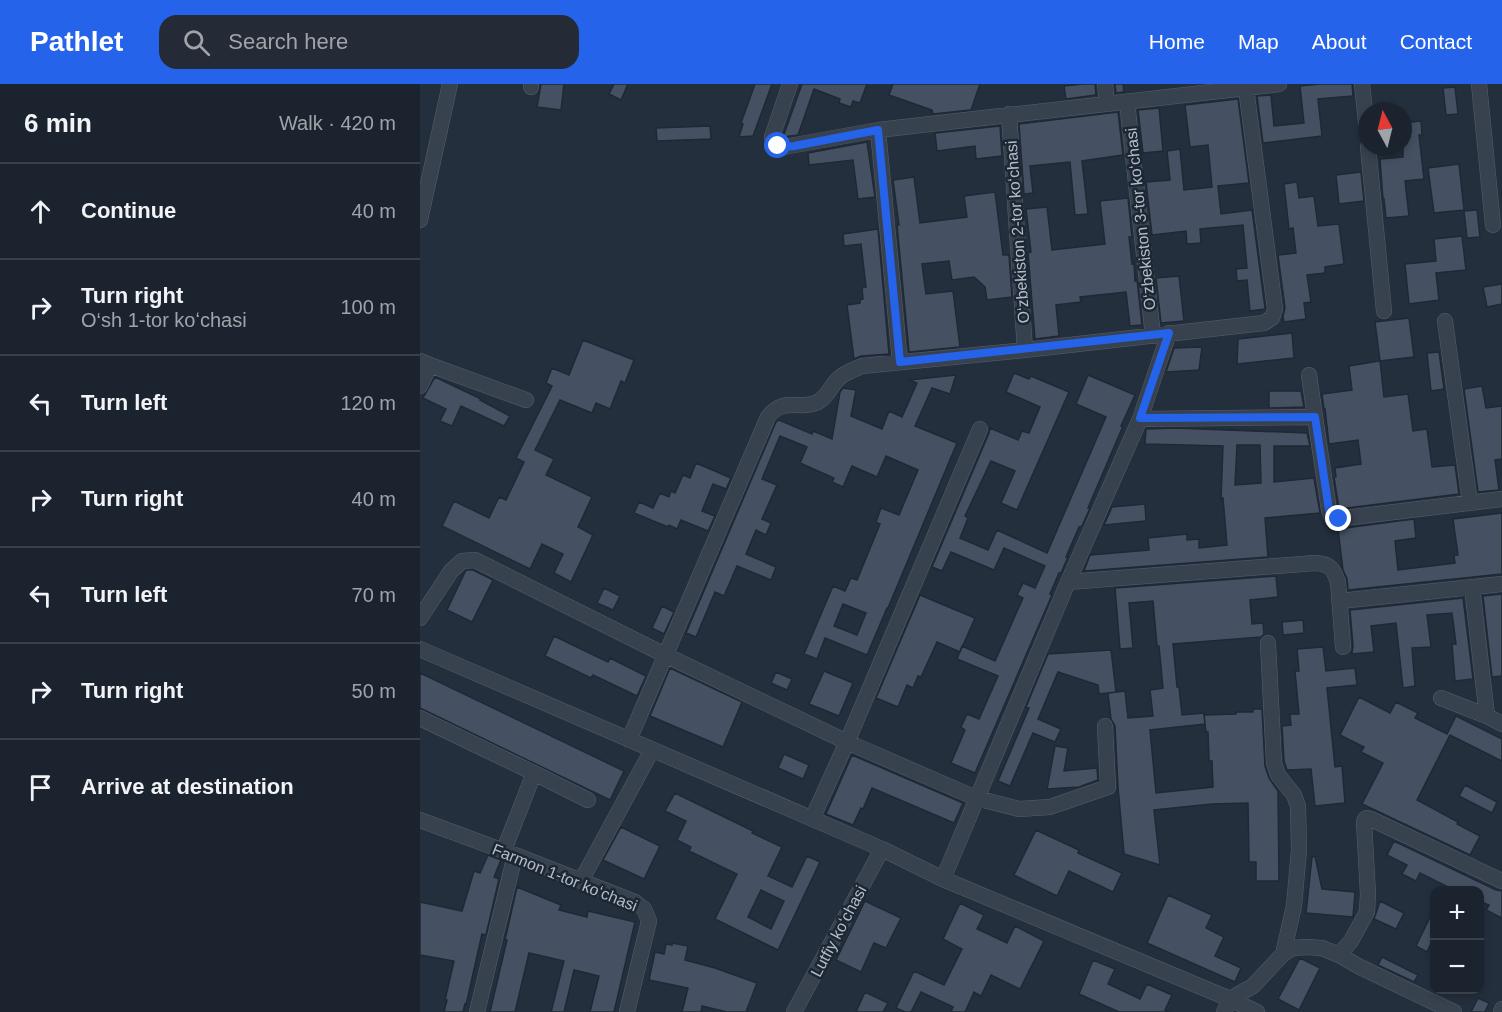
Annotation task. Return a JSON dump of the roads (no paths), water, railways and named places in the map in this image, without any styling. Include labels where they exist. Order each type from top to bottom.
[{"type":"street","points":[[420,220],[450,84]]},
{"type":"street","points":[[790,84],[772,137],[778,146],[784,147],[878,130],[1246,86],[1280,84]]},
{"type":"street","points":[[1105,84],[1107,104]]},
{"type":"street","points":[[1362,84],[1364,102]]},
{"type":"street","points":[[1479,84],[1493,225]]},
{"type":"street","points":[[628,740],[772,412],[786,405],[817,402],[827,394],[838,379],[862,366],[1153,336],[1264,323],[1272,318],[1275,309],[1246,86]]},
{"type":"street","name":"O‘zbekiston 3-tor koʻchasi","points":[[1127,102],[1153,336]]},
{"type":"street","name":"O‘zbekiston 2-tor koʻchasi","points":[[1009,114],[1025,350]]},
{"type":"street","points":[[878,130],[900,362]]},
{"type":"street","points":[[1369,156],[1384,311]]},
{"type":"street","points":[[1445,321],[1470,503]]},
{"type":"street","points":[[943,879],[1140,418],[1169,333]]},
{"type":"street","points":[[420,386],[425,363],[526,400]]},
{"type":"street","points":[[1309,375],[1329,510],[1330,515],[1336,519],[1502,499]]},
{"type":"street","points":[[1140,418],[1315,417]]},
{"type":"street","points":[[812,819],[980,429]]},
{"type":"street","points":[[420,618],[451,571],[462,561],[475,560],[665,655],[847,742],[976,798],[1019,809],[1050,807],[1108,787],[1105,726]]},
{"type":"street","points":[[1068,582],[1325,564],[1334,572],[1338,582],[1343,647]]},
{"type":"street","points":[[1340,601],[1502,584]]},
{"type":"street","points":[[1472,587],[1487,716]]},
{"type":"street","points":[[1268,643],[1274,763],[1278,775],[1294,795],[1298,806],[1299,850],[1294,906],[1283,954]]},
{"type":"street","points":[[420,649],[882,849],[943,879],[1227,1006],[1257,1012]]},
{"type":"street","points":[[1441,698],[1502,724]]},
{"type":"street","points":[[420,718],[588,800]]},
{"type":"street","points":[[581,880],[652,750]]},
{"type":"street","points":[[477,1012],[510,853],[534,773]]},
{"type":"street","points":[[1339,955],[1351,940],[1366,912],[1368,894],[1364,822],[1366,818],[1502,881]]},
{"type":"street","name":"Farmon 1-tor koʻchasi","points":[[420,820],[581,880],[635,902],[644,909],[649,921],[627,1012]]},
{"type":"street","name":"Lutfiy koʻchasi","points":[[794,1012],[882,849]]},
{"type":"street","points":[[1227,1006],[1253,986],[1283,954],[1293,948],[1307,947],[1322,948],[1339,955],[1454,1012]]}]
